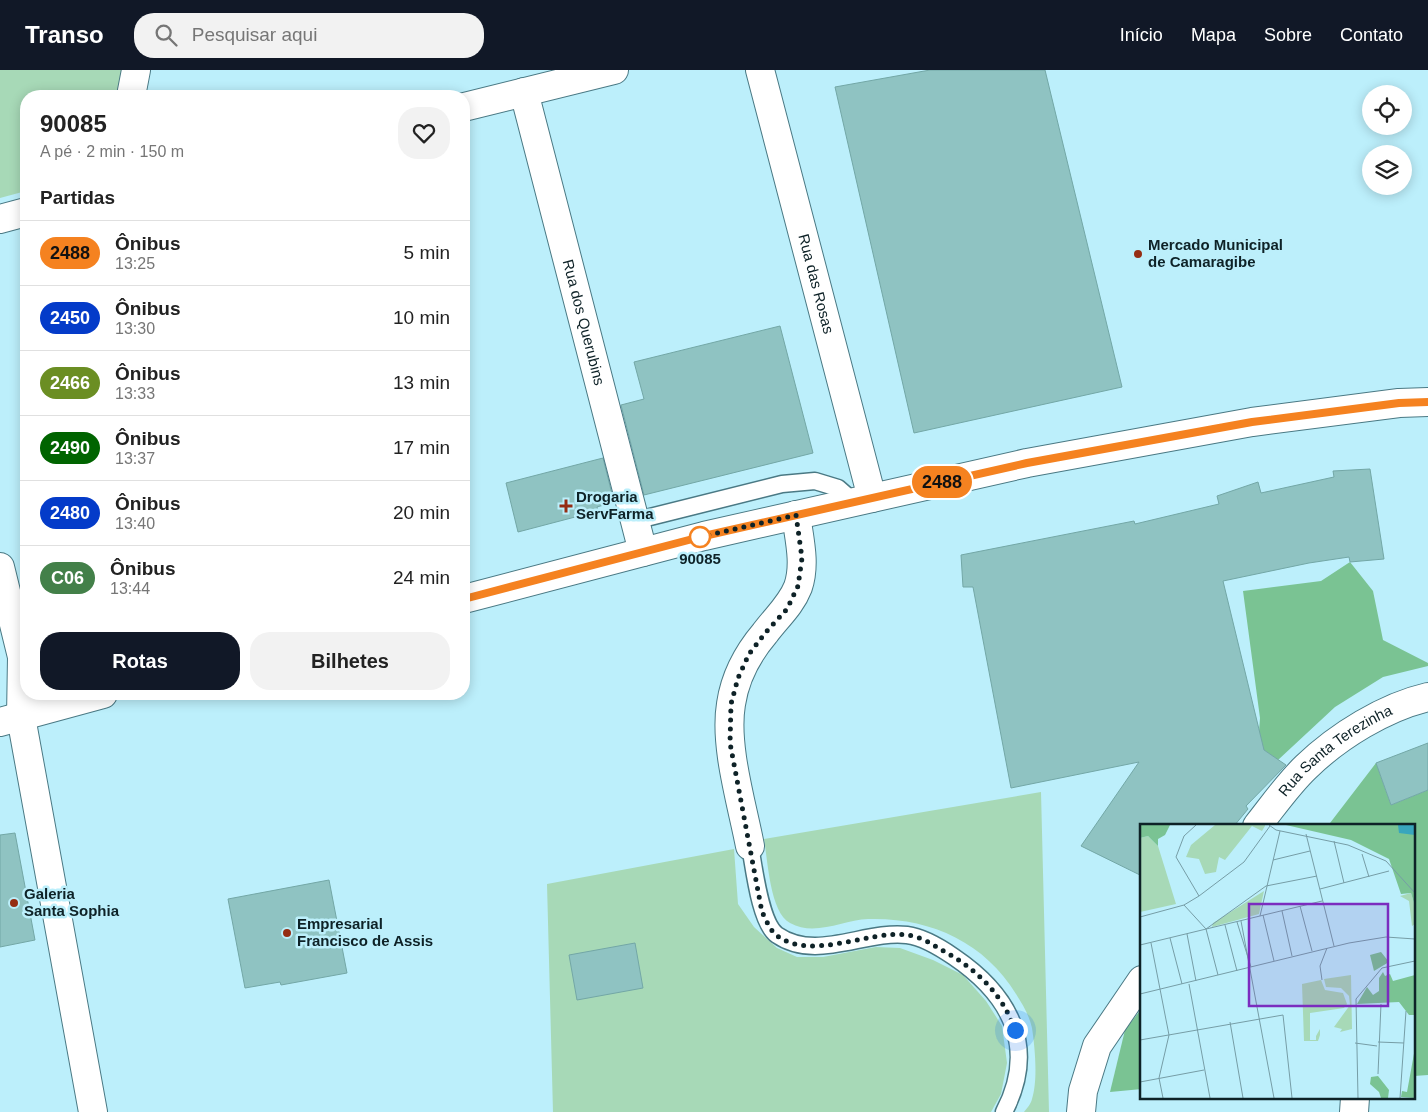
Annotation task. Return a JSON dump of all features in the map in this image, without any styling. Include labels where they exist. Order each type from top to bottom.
[{"type":"street","points":[[131,90],[136,70]]},
{"type":"street","points":[[470,106],[614,70]]},
{"type":"street","name":"Rua das Rosas","points":[[760,70],[863,500]]},
{"type":"street","name":"Rua dos Querubins","points":[[524,92],[642,552]]},
{"type":"street","points":[[0,219],[20,214]]},
{"type":"street","points":[[470,597],[704,536],[1027,463],[1252,422],[1399,403],[1428,402]]},
{"type":"street","points":[[750,846],[730,743],[731,704],[738,678],[749,654],[787,609],[798,586],[802,558],[796,515]]},
{"type":"street","points":[[0,568],[20,649]]},
{"type":"street","points":[[10,720],[20,668]]},
{"type":"street","points":[[0,684],[10,720],[93,1112]]},
{"type":"street","name":"Rua Santa Terezinha","points":[[1259,824],[1306,767],[1358,726],[1416,700],[1428,697]]},
{"type":"street","points":[[10,720],[82,700]]},
{"type":"street","points":[[1081,1112],[1082,1091],[1097,1046],[1140,983]]},
{"type":"lane","points":[[634,521],[782,484],[815,481],[838,488],[863,500]]},
{"type":"lane","points":[[750,846],[762,912],[776,935],[794,944],[815,946],[847,942],[875,935],[908,935],[932,944],[982,978],[997,995],[1010,1015],[1015,1030],[1018,1070],[1011,1098],[1004,1112]]},
{"type":"green space","points":[[0,70],[126,70],[121,90],[20,90],[20,193],[0,198]]},
{"type":"green space","points":[[1350,562],[1373,591],[1383,640],[1428,663],[1428,666],[1383,677],[1335,707],[1278,760],[1258,746],[1260,718],[1243,591],[1321,581]]},
{"type":"green space","points":[[1376,763],[1391,805],[1428,790],[1428,1075],[1416,1076],[1416,824],[1330,823]]},
{"type":"green space","points":[[1041,792],[1049,1112],[1024,1112],[1031,1101],[1035,1083],[1035,1054],[1032,1028],[1023,1006],[1003,975],[971,946],[933,928],[912,922],[868,919],[819,928],[800,927],[790,923],[783,917],[774,898],[764,839]]},
{"type":"green space","points":[[734,849],[738,904],[754,927],[777,948],[797,957],[823,957],[876,947],[900,948],[933,960],[963,975],[986,1001],[1002,1026],[1007,1063],[1001,1094],[991,1112],[553,1112],[547,884]]},
{"type":"green space","points":[[1140,1011],[1140,1089],[1110,1092],[1125,1030]]},
{"type":"building","points":[[930,70],[1045,70],[1122,387],[914,433],[835,87]]},
{"type":"building","points":[[780,326],[813,453],[644,495],[621,405],[644,399],[634,362]]},
{"type":"building","points":[[603,458],[614,502],[597,507],[598,511],[518,532],[506,483]]},
{"type":"building","points":[[1370,469],[1384,559],[1350,562],[1349,557],[1309,563],[1223,581],[1264,750],[1286,765],[1246,806],[1248,809],[1236,824],[1140,824],[1140,875],[1081,846],[1139,762],[1011,788],[973,587],[963,587],[961,555],[1134,521],[1135,524],[1219,504],[1217,496],[1258,482],[1261,493],[1334,477],[1333,471]]},
{"type":"building","points":[[1428,743],[1428,790],[1391,805],[1376,763]]},
{"type":"building","name":"Galeria Santa Sophia","points":[[15,833],[35,940],[0,947],[0,835]]},
{"type":"building","name":"Empresarial Francisco de Assis","points":[[329,880],[347,973],[281,985],[280,982],[245,988],[228,899]]},
{"type":"building","points":[[635,943],[643,988],[577,1000],[569,955]]},
{"type":"bus line","name":"2488","points":[[470,597],[704,536],[1027,463],[1252,422],[1399,403],[1428,402]]},
{"type":"place","name":"Mercado Municipal de Camaragibe","points":[[1138,254]]},
{"type":"place","name":"Drogaria ServFarma","points":[[566,506]]},
{"type":"place","name":"90085","points":[[700,537]]},
{"type":"place","name":"Galeria Santa Sophia","points":[[14,903]]},
{"type":"place","name":"Empresarial Francisco de Assis","points":[[287,933]]},
{"type":"route","points":[[700,537],[796,515],[802,558],[798,586],[787,609],[749,654],[738,678],[731,704],[730,743],[762,912],[771,929],[776,935],[794,944],[815,946],[847,942],[875,935],[892,934],[908,935],[925,940],[947,952],[982,978],[997,995],[1010,1015],[1015,1030]]}]
